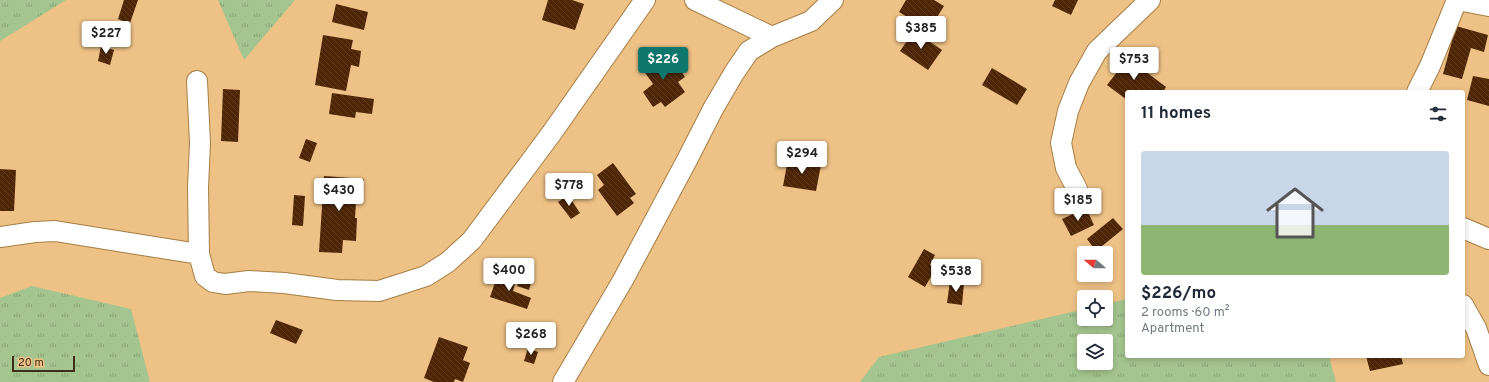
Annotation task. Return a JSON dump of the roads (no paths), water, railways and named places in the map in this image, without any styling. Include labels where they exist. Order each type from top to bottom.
[{"type":"street","points":[[197,81],[200,143],[198,187],[199,254],[205,276],[213,282],[225,284],[249,281],[284,283],[337,290],[379,291],[426,276],[448,262],[472,240],[551,134],[645,0]]},
{"type":"street","points":[[695,0],[772,37]]},
{"type":"street","points":[[562,382],[623,280],[713,109],[734,73],[749,52],[772,37],[811,21],[832,0]]},
{"type":"street","points":[[1077,189],[1066,168],[1061,143],[1068,111],[1079,83],[1097,51],[1150,0]]},
{"type":"street","points":[[1418,90],[1430,66],[1457,0]]},
{"type":"street","points":[[1463,0],[1489,5]]},
{"type":"street","points":[[1465,229],[1489,239]]},
{"type":"street","points":[[0,237],[55,231],[199,254]]},
{"type":"street","points":[[1465,309],[1476,328],[1489,365]]}]
